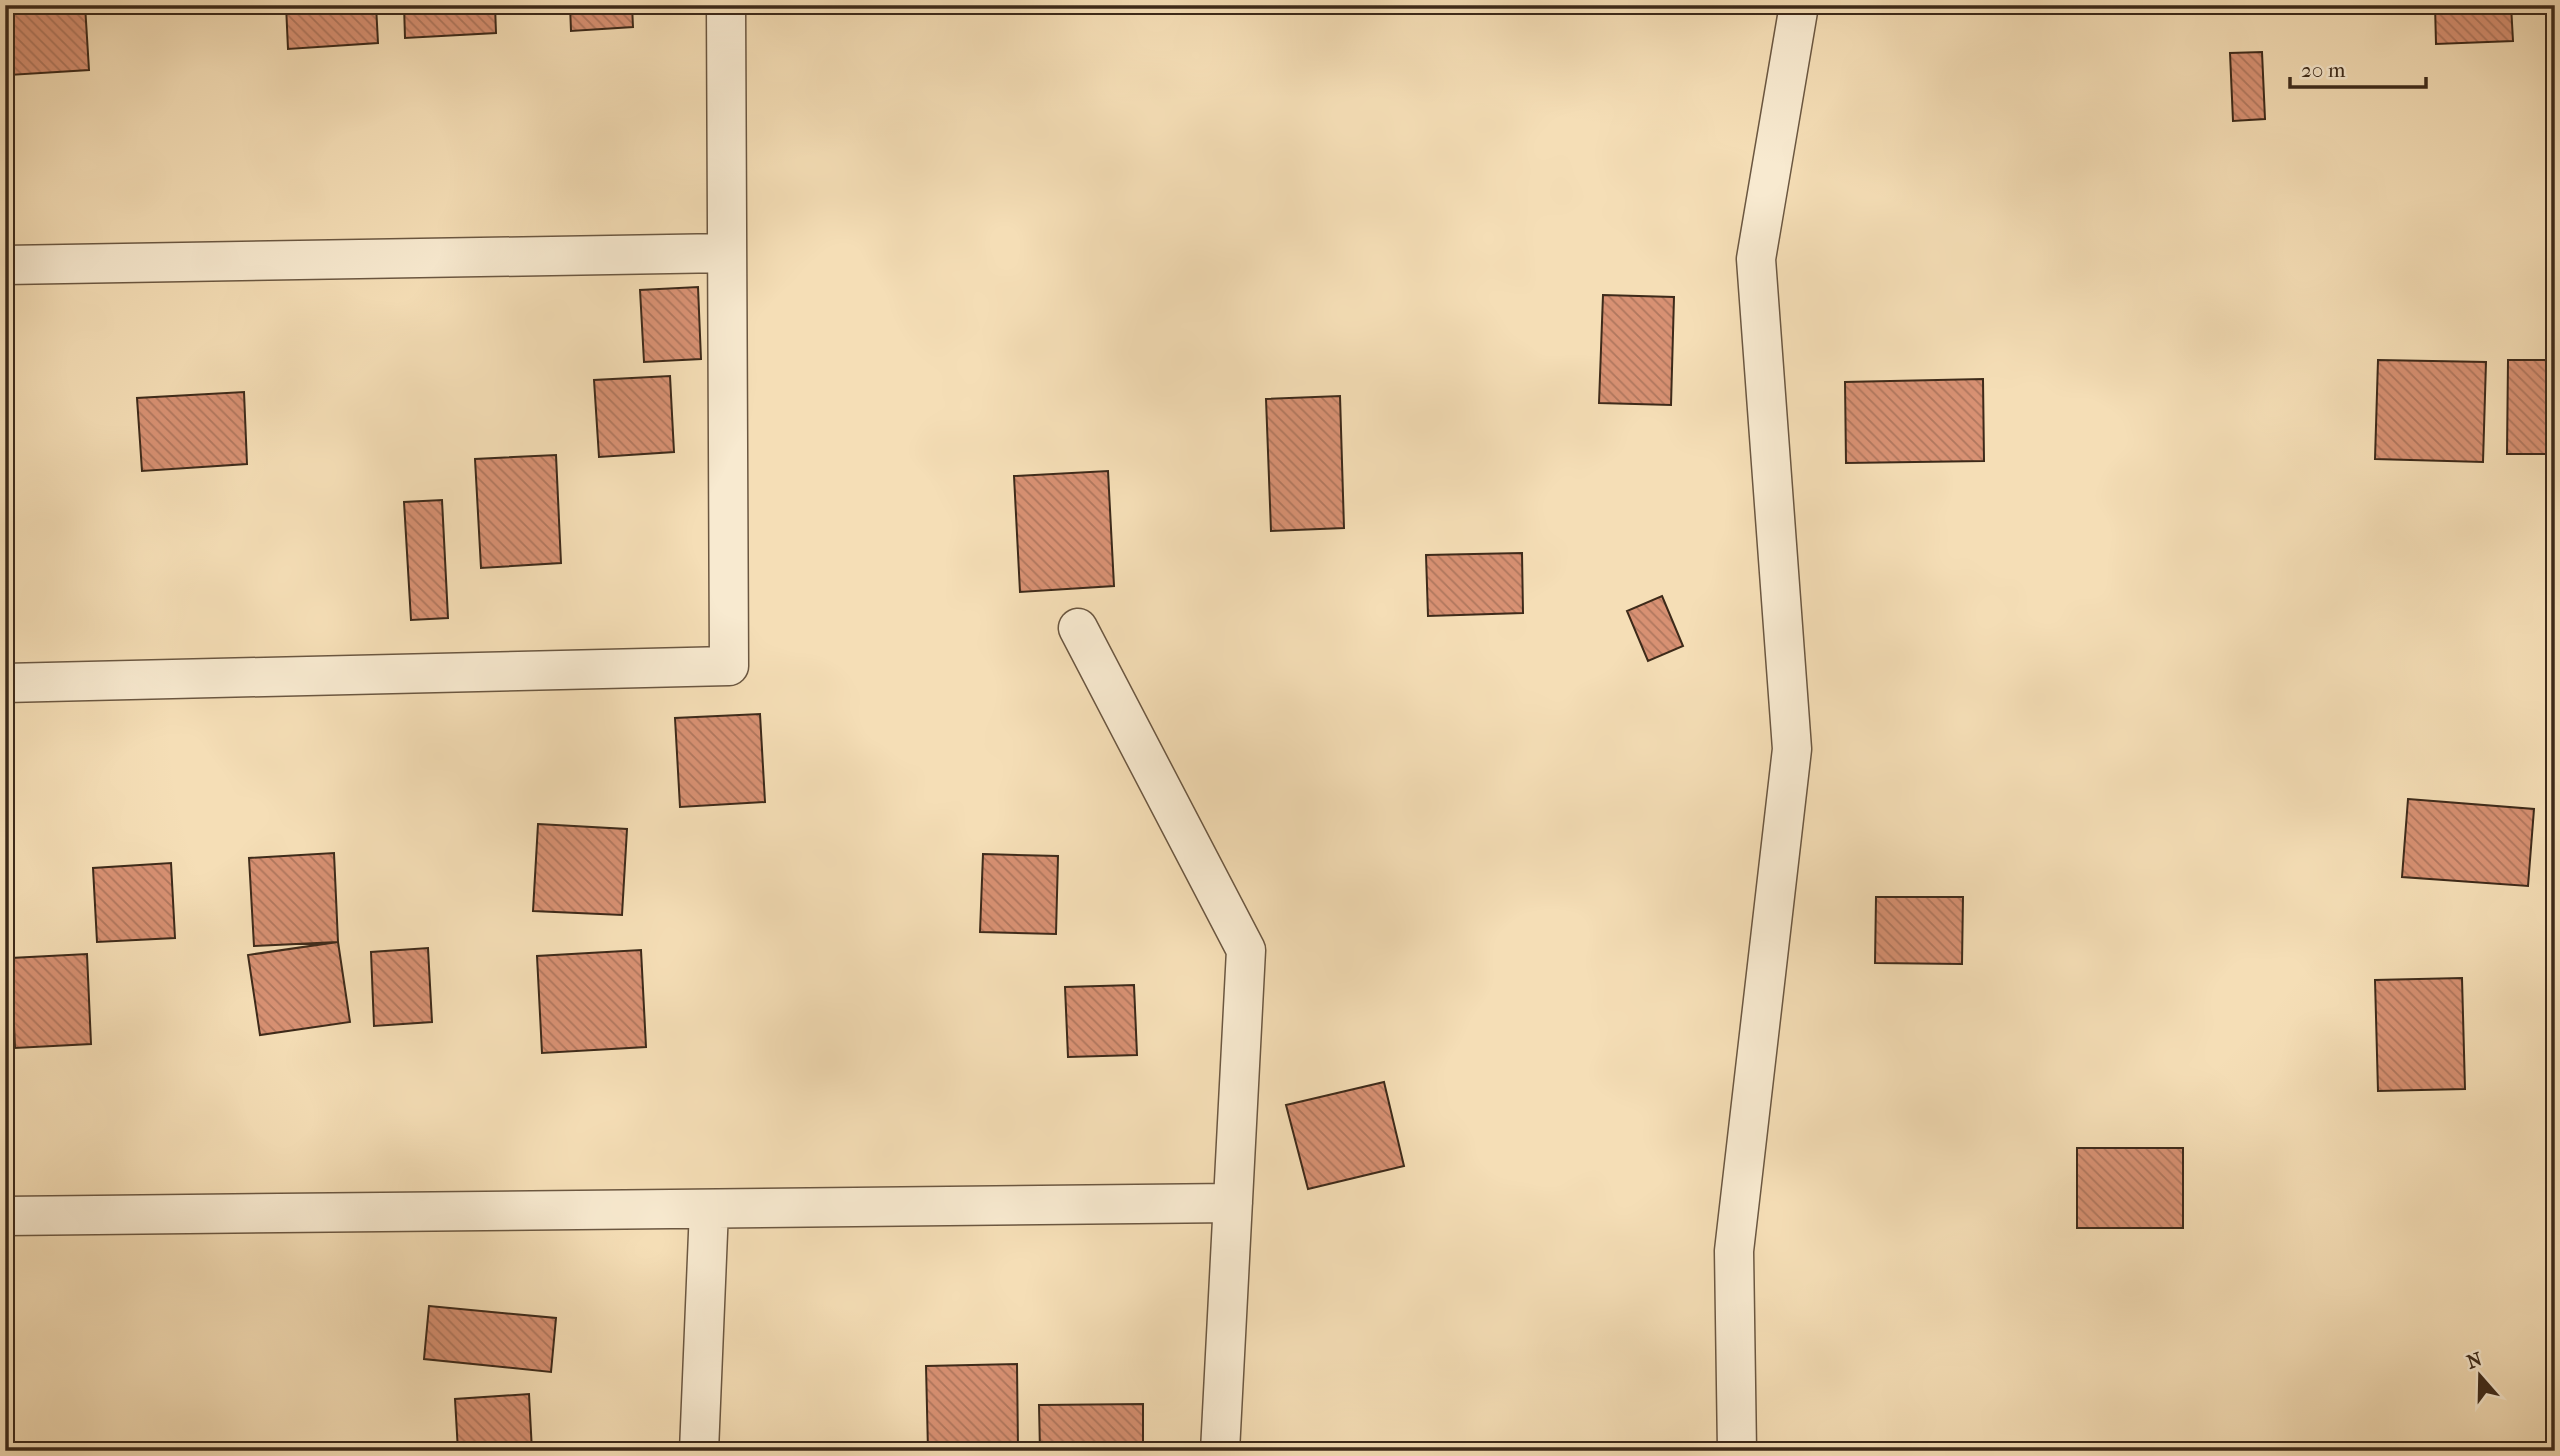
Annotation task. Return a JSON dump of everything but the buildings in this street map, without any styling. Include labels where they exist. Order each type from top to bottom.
[{"type":"street","points":[[5,682],[729,666],[726,5]]},
{"type":"street","points":[[1737,1451],[1734,1251],[1792,749],[1756,259],[1799,5]]},
{"type":"street","points":[[5,265],[727,253]]},
{"type":"street","points":[[1078,628],[1246,950],[1220,1451]]},
{"type":"street","points":[[5,1216],[1233,1203]]},
{"type":"street","points":[[698,1451],[709,1209]]}]
